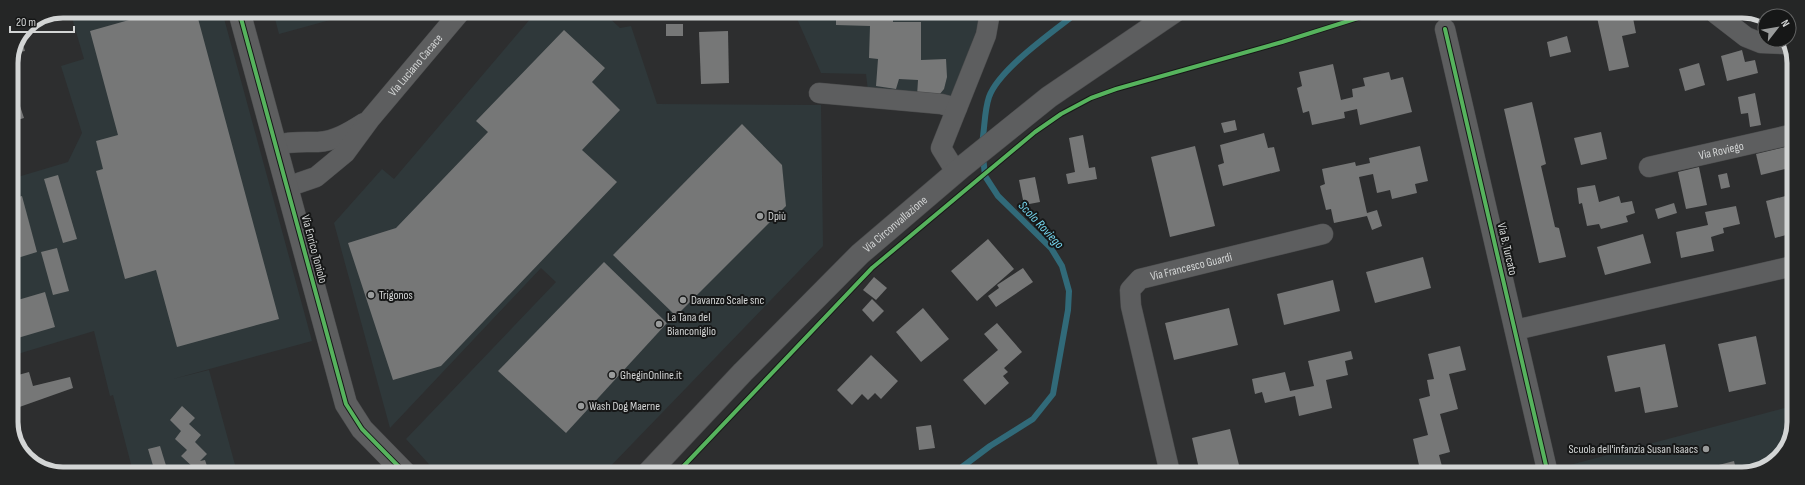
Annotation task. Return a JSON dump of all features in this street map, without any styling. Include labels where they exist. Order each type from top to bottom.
[{"type":"main road","name":"Via Enrico Toniolo","points":[[241,18],[346,404],[362,429],[399,467]]},
{"type":"main road","name":"Via Circonvallazione","points":[[654,467],[743,372],[860,254],[959,170],[1049,97],[1165,18]]},
{"type":"street","name":"Via Luciano Cacace","points":[[287,187],[316,177],[345,153],[370,119],[455,18]]},
{"type":"street","points":[[959,170],[941,148],[986,35],[989,18]]},
{"type":"street","points":[[1721,18],[1746,37],[1757,41]]},
{"type":"street","name":"Via B. Turcato","points":[[1445,29],[1546,467]]},
{"type":"street","points":[[819,93],[941,104],[957,108]]},
{"type":"street","name":"Via Luciano Cacace","points":[[276,145],[291,141],[320,142],[350,132],[370,119]]},
{"type":"street","name":"Via Roviego","points":[[1649,167],[1787,136]]},
{"type":"street","name":"Via Francesco Guardi","points":[[1169,467],[1131,306],[1130,290],[1140,279],[1323,234]]},
{"type":"street","points":[[1515,330],[1787,267]]},
{"type":"shaded area","points":[[72,18],[224,18],[312,341],[173,379],[209,370],[236,467],[132,467],[113,395],[110,396],[94,331],[18,354],[18,177],[68,162],[82,133],[61,66],[84,59]]},
{"type":"shaded area","points":[[275,18],[337,18],[279,34]]},
{"type":"shaded area","points":[[531,18],[609,18],[620,28],[631,26],[657,104],[821,105],[823,246],[610,467],[432,467],[406,439],[556,282],[541,268],[390,428],[334,223],[382,169],[394,179]]},
{"type":"shaded area","points":[[797,18],[981,18],[952,97],[868,91],[866,74],[821,73]]},
{"type":"shaded area","points":[[981,18],[1024,18],[1022,20]]},
{"type":"shaded area","name":"Scuola dell'infanzia Susan Isaacs","points":[[1787,407],[1787,428],[1784,439],[1776,452],[1757,465],[1748,467],[1562,467]]},
{"type":"building","points":[[136,18],[198,18],[279,319],[177,347],[156,270],[125,279],[96,171],[103,169],[96,141],[118,135],[90,31]]},
{"type":"building","points":[[836,18],[893,18],[893,22],[921,22],[921,60],[946,59],[947,77],[944,89],[939,95],[917,96],[918,80],[899,79],[896,89],[876,86],[878,59],[869,58],[870,26],[836,25]]},
{"type":"building","points":[[1597,18],[1633,18],[1636,33],[1622,36],[1629,67],[1609,71]]},
{"type":"building","points":[[666,24],[683,24],[683,36],[666,36]]},
{"type":"building","points":[[564,30],[605,68],[592,82],[620,110],[582,150],[617,182],[441,366],[393,380],[348,243],[396,228],[488,132],[476,121]]},
{"type":"building","points":[[728,31],[729,83],[701,84],[699,32]]},
{"type":"building","points":[[1567,36],[1571,52],[1550,57],[1547,42]]},
{"type":"building","points":[[23,43],[25,51],[19,52]]},
{"type":"building","points":[[1742,50],[1745,62],[1755,60],[1758,73],[1727,81],[1721,56]]},
{"type":"building","points":[[1699,63],[1705,85],[1685,91],[1679,69]]},
{"type":"building","points":[[1333,64],[1341,100],[1353,97],[1352,89],[1365,86],[1363,78],[1389,72],[1391,80],[1403,77],[1412,112],[1360,125],[1357,109],[1344,112],[1345,118],[1312,125],[1309,111],[1303,113],[1297,88],[1302,86],[1299,72]]},
{"type":"building","points":[[1755,93],[1761,125],[1750,127],[1748,113],[1741,114],[1738,97]]},
{"type":"building","points":[[1532,102],[1546,164],[1541,166],[1555,227],[1559,228],[1566,257],[1539,263],[1504,109]]},
{"type":"building","points":[[18,103],[24,118],[18,120]]},
{"type":"building","points":[[1235,120],[1237,130],[1224,133],[1221,123]]},
{"type":"building","points":[[742,124],[782,165],[786,206],[676,316],[613,255]]},
{"type":"building","points":[[1601,132],[1607,159],[1581,165],[1574,138]]},
{"type":"building","points":[[1264,133],[1268,148],[1274,147],[1280,171],[1223,186],[1218,165],[1224,163],[1220,145]]},
{"type":"building","points":[[1083,135],[1089,168],[1095,167],[1097,179],[1068,184],[1066,174],[1075,172],[1069,138]]},
{"type":"building","points":[[1195,146],[1215,226],[1170,237],[1151,157]]},
{"type":"building","points":[[1420,146],[1428,181],[1415,184],[1417,193],[1392,199],[1390,190],[1377,193],[1373,174],[1359,177],[1367,213],[1377,210],[1382,226],[1372,230],[1367,216],[1334,223],[1331,209],[1326,210],[1320,186],[1325,184],[1322,169],[1355,162],[1356,166],[1370,163],[1369,158]]},
{"type":"building","points":[[1787,147],[1787,168],[1761,175],[1756,154]]},
{"type":"building","points":[[1699,167],[1707,205],[1686,209],[1678,172]]},
{"type":"building","points":[[1727,173],[1730,187],[1721,189],[1718,175]]},
{"type":"building","points":[[58,175],[77,239],[63,243],[44,179]]},
{"type":"building","points":[[1035,177],[1040,202],[1024,205],[1019,180]]},
{"type":"building","points":[[1595,185],[1599,202],[1619,196],[1621,203],[1632,201],[1635,213],[1626,216],[1628,222],[1601,229],[1599,224],[1587,226],[1582,203],[1579,204],[1577,188]]},
{"type":"building","points":[[22,196],[37,252],[18,258],[18,197]]},
{"type":"building","points":[[1787,196],[1787,235],[1775,238],[1766,201]]},
{"type":"building","points":[[1674,203],[1677,213],[1658,219],[1655,209]]},
{"type":"building","points":[[1736,206],[1740,224],[1723,228],[1724,233],[1711,237],[1714,251],[1681,258],[1676,232],[1708,225],[1705,212]]},
{"type":"building","points":[[1643,234],[1651,263],[1605,275],[1597,247]]},
{"type":"building","points":[[988,239],[1014,269],[977,301],[951,271]]},
{"type":"building","points":[[57,248],[69,291],[53,295],[41,252]]},
{"type":"building","points":[[1423,257],[1431,288],[1375,303],[1366,272]]},
{"type":"building","points":[[604,262],[667,323],[566,433],[498,371]]},
{"type":"building","points":[[1023,268],[1033,282],[996,307],[988,296],[999,288],[997,285]]},
{"type":"building","points":[[874,277],[887,288],[876,300],[863,290]]},
{"type":"building","points":[[1333,280],[1340,311],[1284,325],[1277,294]]},
{"type":"building","points":[[45,292],[55,327],[18,338],[18,300]]},
{"type":"building","points":[[872,299],[884,311],[873,322],[862,310]]},
{"type":"building","points":[[923,308],[949,339],[921,362],[896,332]]},
{"type":"building","points":[[1229,308],[1238,345],[1174,360],[1165,323]]},
{"type":"building","points":[[997,323],[1022,352],[1004,368],[1008,372],[1003,376],[1009,383],[985,405],[963,380],[998,350],[984,334]]},
{"type":"building","points":[[1756,336],[1766,384],[1729,392],[1718,344]]},
{"type":"building","points":[[1665,344],[1678,407],[1645,413],[1640,387],[1615,392],[1607,356]]},
{"type":"building","points":[[1460,346],[1466,370],[1449,374],[1458,409],[1440,414],[1450,452],[1439,455],[1442,467],[1419,467],[1413,439],[1428,435],[1419,399],[1430,396],[1427,380],[1434,379],[1428,354]]},
{"type":"building","points":[[1351,351],[1353,359],[1345,361],[1348,375],[1326,380],[1332,408],[1299,416],[1295,396],[1265,403],[1262,392],[1255,394],[1252,379],[1285,372],[1290,391],[1314,386],[1308,361]]},
{"type":"building","points":[[871,355],[898,381],[881,399],[875,393],[868,400],[862,394],[852,405],[837,390]]},
{"type":"building","points":[[29,372],[33,386],[70,377],[73,388],[18,408],[18,375]]},
{"type":"building","points":[[182,406],[195,418],[189,424],[201,435],[195,442],[207,454],[200,461],[205,460],[207,467],[193,467],[181,456],[187,450],[175,439],[181,431],[170,420]]},
{"type":"building","points":[[931,425],[935,448],[919,450],[916,427]]},
{"type":"building","points":[[1230,429],[1240,467],[1199,467],[1192,438]]},
{"type":"building","points":[[160,446],[166,467],[153,467],[148,449]]},
{"type":"building","points":[[1734,461],[1735,467],[1711,467]]},
{"type":"waterway","name":"Scolo Roviego","points":[[982,143],[987,103],[995,86],[1015,63],[1028,51],[1070,18]]},
{"type":"waterway","name":"Scolo Roviego","points":[[962,467],[990,446],[1033,419],[1053,394],[1068,310],[1069,291],[1062,266],[1051,248],[998,196],[985,176],[983,156]]},
{"type":"cycle path","points":[[241,18],[346,404],[362,429],[399,467]]},
{"type":"cycle path","points":[[683,467],[872,268],[1035,132],[1061,114],[1091,98],[1116,89],[1282,42],[1358,18]]},
{"type":"cycle path","points":[[1445,29],[1546,467]]},
{"type":"place","name":"Dpiù","points":[[760,216]]},
{"type":"place","name":"Trigonos","points":[[371,295]]},
{"type":"place","name":"Davanzo Scale snc","points":[[683,300]]},
{"type":"place","name":"La Tana del Bianconiglio","points":[[659,324]]},
{"type":"place","name":"GheginOnline.it","points":[[612,375]]},
{"type":"place","name":"Wash Dog Maerne","points":[[581,406]]},
{"type":"place","name":"Scuola dell'infanzia Susan Isaacs","points":[[1706,449]]}]
